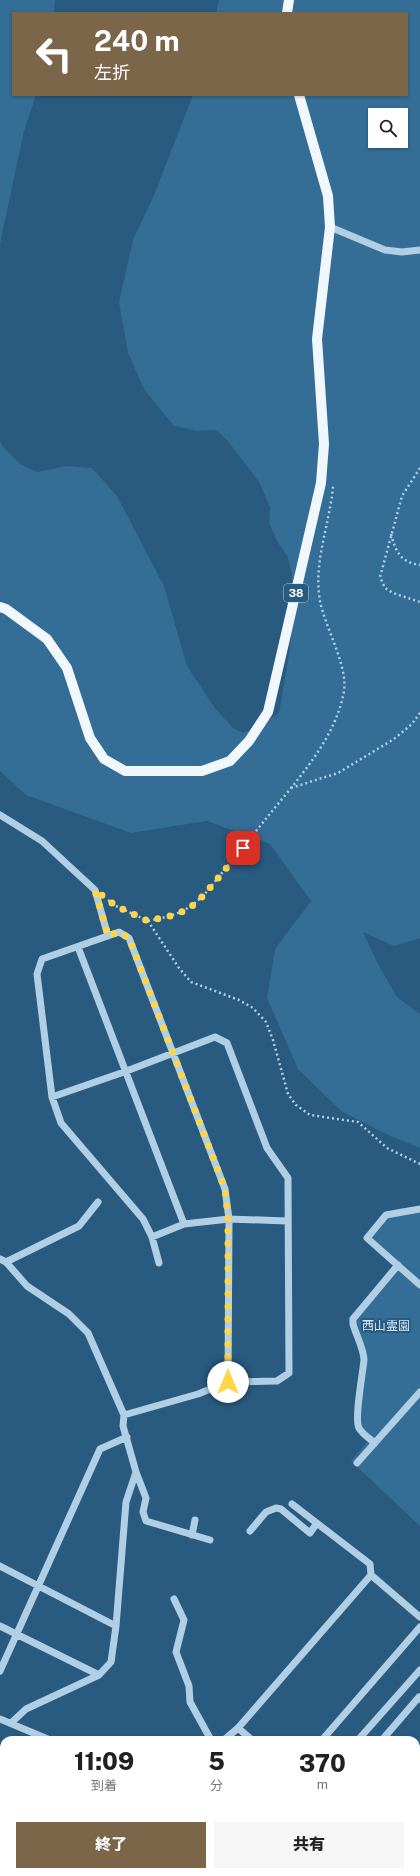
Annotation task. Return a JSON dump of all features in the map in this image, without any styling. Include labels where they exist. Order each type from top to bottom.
[{"type":"main road","points":[[287,12],[288,0]]},
{"type":"main road","name":"38","points":[[0,607],[6,609],[47,639],[67,668],[90,738],[104,759],[125,771],[202,771],[230,761],[249,741],[268,712],[321,483],[324,444],[317,339],[330,227],[328,196],[299,96]]},
{"type":"street","points":[[330,227],[384,250],[402,252],[420,250]]},
{"type":"street","points":[[0,815],[42,841],[95,890],[108,936]]},
{"type":"street","points":[[159,1263],[152,1237],[143,1219],[61,1123],[52,1097],[37,974],[42,959],[119,932],[129,938],[225,1189],[228,1219],[228,1382]]},
{"type":"street","points":[[78,947],[124,1072],[184,1224]]},
{"type":"street","points":[[52,1097],[124,1072],[215,1037],[227,1043],[267,1148],[288,1178],[287,1221],[289,1373],[277,1381],[228,1382],[198,1394],[124,1415]]},
{"type":"street","points":[[98,1202],[79,1226],[3,1260],[27,1286],[69,1314],[88,1333],[124,1415],[123,1426],[136,1472],[146,1498],[143,1512],[146,1521],[210,1540]]},
{"type":"street","points":[[420,1209],[386,1215],[367,1238],[420,1285]]},
{"type":"street","points":[[152,1237],[184,1224],[228,1219],[287,1221]]},
{"type":"street","points":[[375,1443],[359,1428],[358,1423],[360,1404],[359,1389],[364,1359],[353,1324],[353,1318],[398,1265]]},
{"type":"street","points":[[357,1463],[420,1392]]},
{"type":"street","points":[[0,1671],[17,1635],[37,1585],[100,1449],[127,1437]]},
{"type":"street","points":[[11,1722],[26,1709],[99,1675],[111,1662],[116,1626],[126,1502],[136,1472]]},
{"type":"street","points":[[292,1504],[370,1564],[371,1575],[420,1617]]},
{"type":"street","points":[[250,1531],[266,1512],[276,1508],[281,1509],[310,1533],[317,1523]]},
{"type":"street","points":[[192,1535],[195,1520]]},
{"type":"street","points":[[0,1566],[116,1626]]},
{"type":"street","points":[[229,1736],[238,1728],[371,1575]]},
{"type":"street","points":[[174,1599],[184,1620],[176,1652],[189,1686],[190,1702],[209,1736]]},
{"type":"street","points":[[0,1626],[99,1675]]},
{"type":"street","points":[[325,1736],[420,1627]]},
{"type":"street","points":[[362,1736],[420,1670]]},
{"type":"street","points":[[385,1736],[418,1697],[420,1698]]},
{"type":"street","points":[[0,1719],[11,1722],[41,1736]]},
{"type":"street","points":[[238,1728],[247,1736]]},
{"type":"path","points":[[420,468],[402,496],[380,577],[385,588],[393,594],[420,602]]},
{"type":"path","points":[[148,921],[174,915],[189,909],[204,895],[316,756],[339,713],[344,690],[343,673],[320,600],[322,542],[334,482]]},
{"type":"path","points":[[391,534],[396,552],[410,564],[420,565]]},
{"type":"path","points":[[290,788],[338,773],[394,739],[412,724],[420,713]]},
{"type":"path","points":[[95,890],[116,906],[148,921],[161,938],[179,968],[191,982],[239,1000],[253,1008],[266,1022],[273,1040],[288,1094],[296,1105],[310,1115],[358,1122],[387,1148],[420,1164]]},
{"type":"green space","points":[[0,0],[55,0],[54,12],[12,12],[12,96],[36,96],[24,131],[0,244]]},
{"type":"green space","points":[[219,0],[420,0],[420,938],[394,946],[363,932],[377,962],[397,997],[420,1014],[420,1148],[386,1134],[341,1111],[298,1069],[267,998],[275,949],[311,901],[270,844],[207,821],[131,833],[26,795],[0,771],[0,442],[20,464],[37,472],[66,466],[92,468],[117,496],[164,586],[187,666],[215,708],[233,728],[243,733],[257,728],[279,713],[290,648],[292,575],[287,555],[278,543],[269,523],[270,507],[259,482],[227,440],[216,430],[197,431],[174,426],[144,389],[128,353],[119,302],[133,240],[154,195],[193,96],[408,96],[408,12],[216,12]]},
{"type":"green space","name":"西山霊園","points":[[420,1206],[420,1526],[351,1461],[368,1441],[355,1430],[361,1359],[348,1318],[394,1266],[363,1238],[388,1211]]},
{"type":"route","points":[[228,1382],[228,1219],[225,1189],[129,938],[119,932],[108,936],[95,890],[116,906],[148,921],[174,915],[189,909],[204,895],[243,848]]}]
